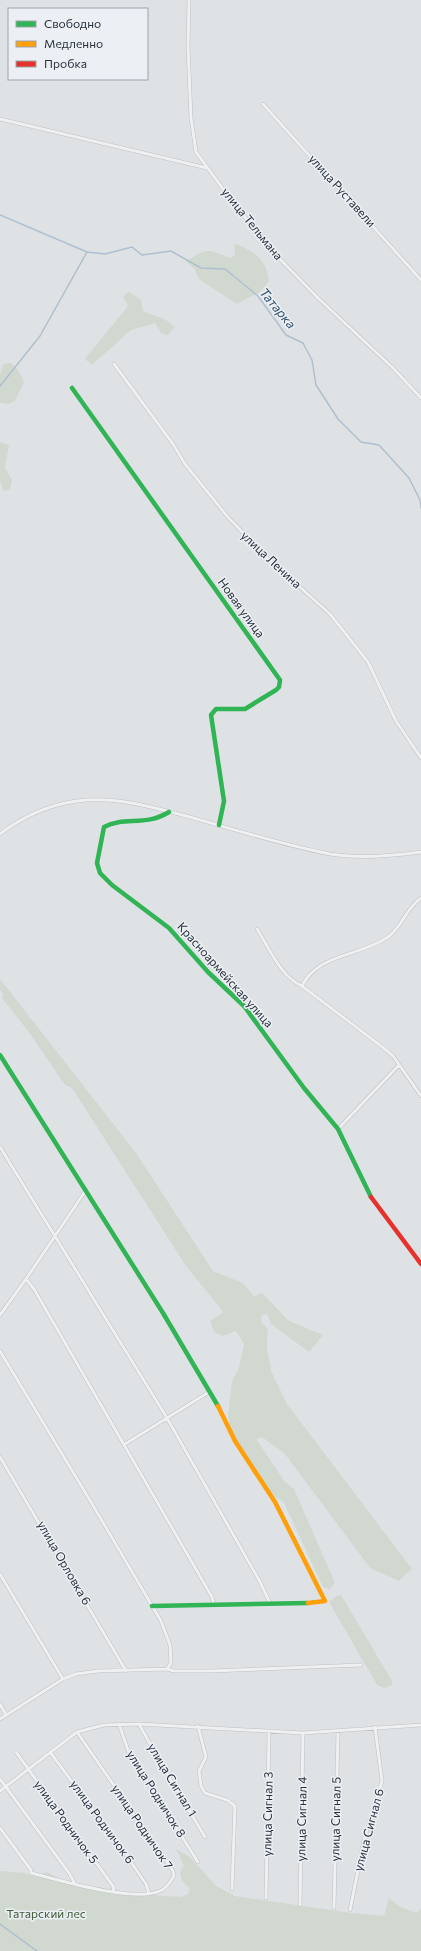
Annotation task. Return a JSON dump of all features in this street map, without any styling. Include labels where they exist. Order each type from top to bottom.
[{"type":"street","name":"улица Тельмана","points":[[189,0],[188,46],[191,118],[196,152],[207,168],[280,259],[318,298],[392,367],[421,398]]},
{"type":"street","name":"улица Руставели","points":[[263,104],[421,280]]},
{"type":"street","points":[[0,119],[207,168]]},
{"type":"street","name":"улица Ленина","points":[[114,364],[169,438],[185,464],[227,516],[258,549],[330,614],[342,628],[368,662],[396,721],[421,758]]},
{"type":"street","name":"Новая улица","points":[[72,388],[280,680],[279,687],[276,690],[245,709],[216,709],[211,715],[224,801],[219,825]]},
{"type":"street","points":[[0,834],[13,824],[33,814],[63,804],[77,801],[110,800],[169,812],[331,854],[366,856],[421,852]]},
{"type":"street","name":"Красноармейская улица","points":[[169,812],[163,817],[148,822],[110,824],[104,827],[97,863],[98,869],[112,885],[169,928],[208,972],[244,1006],[304,1088],[338,1129],[371,1197],[421,1264]]},
{"type":"street","points":[[302,986],[311,973],[326,963],[387,938],[401,925],[408,910],[421,898]]},
{"type":"street","points":[[257,929],[290,979],[302,986],[385,1049],[420,1092],[421,1096]]},
{"type":"street","points":[[0,1055],[159,1307],[223,1415],[234,1441],[275,1502],[325,1601],[152,1606]]},
{"type":"street","points":[[338,1129],[399,1065]]},
{"type":"street","points":[[0,1147],[167,1418],[259,1580],[270,1603]]},
{"type":"street","points":[[0,1315],[86,1190]]},
{"type":"street","points":[[26,1279],[34,1289],[124,1444],[212,1597],[214,1605]]},
{"type":"street","points":[[0,1351],[152,1606],[168,1636],[171,1663],[167,1669]]},
{"type":"street","points":[[124,1444],[209,1392]]},
{"type":"street","name":"улица Орловка 6","points":[[0,1457],[126,1671]]},
{"type":"street","points":[[0,1574],[63,1679]]},
{"type":"street","points":[[0,1719],[63,1679],[86,1672],[167,1669],[174,1671],[211,1671],[361,1665]]},
{"type":"street","points":[[0,1704],[6,1715]]},
{"type":"street","name":"улица Родничок 8","points":[[119,1724],[129,1753],[198,1862]]},
{"type":"street","points":[[0,1791],[77,1732],[104,1725],[139,1724],[198,1726],[303,1733],[421,1725]]},
{"type":"street","name":"улица Сигнал 1","points":[[139,1724],[205,1837]]},
{"type":"street","points":[[198,1726],[206,1757],[199,1771],[203,1789],[207,1795],[227,1800],[235,1806],[232,1889]]},
{"type":"street","name":"улица Сигнал 6","points":[[350,1910],[364,1840],[382,1781],[375,1727]]},
{"type":"street","name":"улица Сигнал 3","points":[[266,1898],[269,1731]]},
{"type":"street","name":"улица Сигнал 5","points":[[334,1908],[338,1731]]},
{"type":"street","name":"улица Родничок 7","points":[[0,1828],[31,1870],[31,1873],[114,1892],[149,1894],[161,1890],[169,1884],[174,1876],[173,1871],[77,1732]]},
{"type":"street","name":"улица Сигнал 4","points":[[300,1905],[303,1733]]},
{"type":"street","name":"улица Родничок 5","points":[[16,1752],[113,1886],[114,1892]]},
{"type":"street","name":"улица Родничок 6","points":[[50,1752],[124,1852],[146,1884],[149,1894]]},
{"type":"street","points":[[0,1779],[69,1873],[75,1884]]},
{"type":"green space","points":[[234,244],[247,249],[263,262],[269,281],[260,292],[237,304],[200,280],[194,268],[186,262],[198,254],[207,251],[212,251],[230,258],[235,255]]},
{"type":"green space","points":[[129,292],[141,300],[143,311],[166,320],[175,327],[167,335],[161,333],[155,323],[131,330],[92,365],[85,359],[128,306],[123,297]]},
{"type":"green space","points":[[11,363],[19,371],[24,382],[15,401],[8,404],[0,403],[0,375],[3,364]]},
{"type":"green space","points":[[0,442],[9,445],[5,468],[12,480],[10,489],[4,491],[0,482]]},
{"type":"green space","points":[[0,979],[136,1153],[213,1271],[243,1283],[254,1296],[262,1293],[289,1321],[323,1335],[309,1352],[271,1324],[267,1314],[262,1315],[261,1322],[268,1329],[267,1347],[271,1371],[287,1404],[412,1569],[399,1581],[370,1568],[285,1454],[262,1437],[256,1439],[285,1482],[294,1489],[335,1583],[329,1589],[323,1587],[283,1501],[273,1496],[244,1454],[231,1430],[228,1416],[232,1381],[239,1367],[244,1344],[236,1331],[222,1336],[214,1332],[210,1321],[223,1313],[221,1309],[186,1266],[72,1088],[65,1085],[28,1031],[2,998],[3,994],[0,989]]},
{"type":"green space","points":[[341,1595],[392,1681],[392,1685],[384,1688],[377,1685],[329,1602],[336,1596]]},
{"type":"green space","name":"Татарский лес","points":[[176,1849],[190,1857],[216,1886],[235,1896],[351,1913],[384,1916],[389,1898],[409,1911],[417,1913],[421,1909],[421,1951],[0,1951],[0,1871],[25,1873],[35,1877],[47,1872],[72,1885],[117,1895],[181,1897],[188,1894],[190,1889],[182,1881],[180,1872],[184,1866]]},
{"type":"waterway","name":"Татарка","points":[[0,215],[87,252],[105,254],[132,247],[142,255],[171,251],[201,268],[225,269],[258,296],[286,335],[303,343],[312,360],[316,385],[338,419],[361,442],[379,445],[409,478],[420,500],[421,508]]},
{"type":"waterway","points":[[0,386],[40,336],[87,252]]},
{"type":"waterway","points":[[0,1924],[37,1951]]},
{"type":"traffic: fast","points":[[72,388],[280,680],[279,687],[276,690],[245,709],[216,709],[211,715],[224,801],[219,825]]},
{"type":"traffic: fast","points":[[169,812],[152,819],[120,822],[104,827],[97,863],[100,873],[112,885],[169,928],[208,972],[244,1006],[304,1088],[338,1129],[371,1197]]},
{"type":"traffic: fast","points":[[0,1055],[163,1313],[218,1406]]},
{"type":"traffic: fast","points":[[152,1606],[308,1603]]},
{"type":"traffic: slow","points":[[218,1406],[235,1441],[275,1502],[325,1601],[308,1603]]},
{"type":"traffic: jam","points":[[371,1197],[421,1264]]}]
